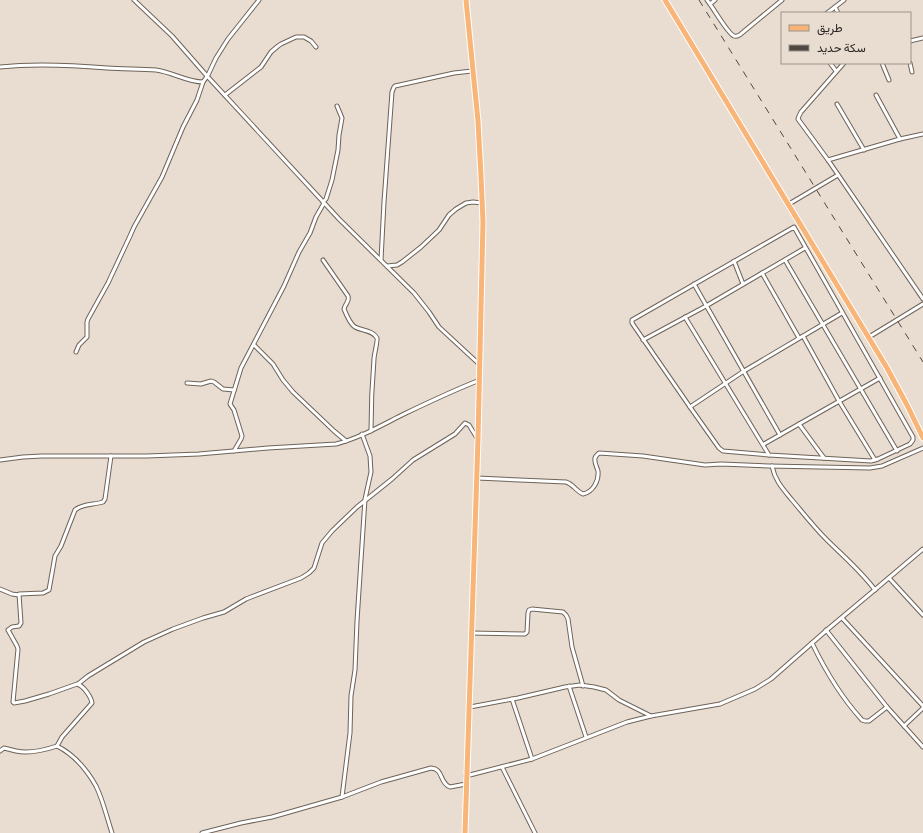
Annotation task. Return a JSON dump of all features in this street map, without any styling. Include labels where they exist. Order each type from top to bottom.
[{"type":"main road","points":[[465,833],[480,380],[482,262],[482,176],[466,0]]},
{"type":"main road","points":[[665,0],[897,386],[923,438]]},
{"type":"street","points":[[134,0],[172,36],[323,203],[414,293],[439,327],[480,365]]},
{"type":"street","points":[[76,352],[79,345],[87,337],[88,319],[108,283],[134,226],[162,177],[183,127],[197,100],[203,82],[228,39],[259,0]]},
{"type":"street","points":[[707,0],[729,32],[736,36],[742,33],[782,0]]},
{"type":"street","points":[[710,4],[715,0]]},
{"type":"street","points":[[828,12],[844,0]]},
{"type":"street","points":[[835,7],[838,12]]},
{"type":"street","points":[[225,95],[261,67],[271,52],[281,44],[296,37],[304,37],[311,41],[316,47]]},
{"type":"street","points":[[911,41],[923,38]]},
{"type":"street","points":[[0,67],[51,64],[138,69],[163,71],[196,82],[203,82]]},
{"type":"street","points":[[831,64],[836,71]]},
{"type":"street","points":[[843,64],[798,119],[828,160],[923,299]]},
{"type":"street","points":[[882,64],[889,80]]},
{"type":"street","points":[[910,64],[912,72]]},
{"type":"street","points":[[381,260],[392,92],[394,87],[454,73],[472,71]]},
{"type":"street","points":[[876,95],[900,139]]},
{"type":"street","points":[[837,104],[864,150]]},
{"type":"street","points":[[234,451],[242,436],[234,410],[230,404],[234,390],[241,368],[284,286],[299,252],[326,199],[332,180],[338,150],[339,129],[342,118],[337,106]]},
{"type":"street","points":[[828,160],[900,139],[923,134]]},
{"type":"street","points":[[789,204],[838,175]]},
{"type":"street","points":[[387,266],[397,265],[421,248],[439,230],[449,215],[456,209],[466,203],[482,203]]},
{"type":"street","points":[[794,227],[914,437],[910,444],[875,460],[770,455],[723,451],[719,448],[632,323],[632,320],[800,223]]},
{"type":"street","points":[[643,340],[706,306],[805,248]]},
{"type":"street","points":[[323,260],[349,298],[344,309],[352,325],[356,328],[372,333],[378,341],[375,351],[372,385],[371,431]]},
{"type":"street","points":[[785,260],[897,451]]},
{"type":"street","points":[[734,261],[743,284]]},
{"type":"street","points":[[762,273],[875,460]]},
{"type":"street","points":[[694,284],[780,435]]},
{"type":"street","points":[[868,337],[923,304]]},
{"type":"street","points":[[690,407],[744,371],[842,313]]},
{"type":"street","points":[[685,317],[770,455]]},
{"type":"street","points":[[254,345],[273,364],[293,392],[346,441]]},
{"type":"street","points":[[764,444],[880,378]]},
{"type":"street","points":[[0,460],[42,456],[147,456],[200,454],[326,445],[346,441],[371,431],[458,388],[480,380]]},
{"type":"street","points":[[187,383],[201,384],[211,381],[223,389],[234,390]]},
{"type":"street","points":[[19,595],[21,623],[19,626],[12,627],[8,630],[18,650],[13,688],[14,703],[49,694],[78,684],[88,676],[144,642],[173,629],[224,612],[246,599],[305,575],[314,568],[324,540],[342,521],[413,460],[455,434],[466,423],[478,439]]},
{"type":"street","points":[[799,424],[824,458]]},
{"type":"street","points":[[342,797],[350,733],[365,501],[371,472],[370,456],[362,434]]},
{"type":"street","points":[[477,478],[566,482],[571,484],[583,494],[590,491],[596,483],[598,473],[595,459],[599,454],[643,456],[697,465],[721,464],[870,468],[882,466],[923,448]]},
{"type":"street","points":[[0,590],[19,595],[43,593],[49,590],[55,556],[61,546],[75,510],[79,506],[102,502],[104,500],[111,456]]},
{"type":"street","points":[[772,466],[773,474],[777,481],[808,519],[863,575],[875,590]]},
{"type":"street","points":[[466,776],[532,759],[627,722],[651,716],[720,704],[755,689],[772,679],[826,630],[923,549]]},
{"type":"street","points":[[889,578],[923,615]]},
{"type":"street","points":[[471,633],[524,634],[527,632],[529,610],[563,612],[568,619],[572,646],[583,686]]},
{"type":"street","points":[[842,618],[923,707],[904,726]]},
{"type":"street","points":[[826,630],[887,707],[923,747]]},
{"type":"street","points":[[812,643],[832,680],[862,720],[868,721],[887,707]]},
{"type":"street","points":[[0,751],[4,748],[17,752],[30,752],[57,746],[62,737],[92,703],[92,700],[87,693],[80,684],[78,684]]},
{"type":"street","points":[[470,707],[569,686],[583,686],[606,690],[619,700],[651,716]]},
{"type":"street","points":[[569,686],[586,737]]},
{"type":"street","points":[[512,699],[532,759]]},
{"type":"street","points":[[57,746],[72,756],[85,770],[96,786],[112,833]]},
{"type":"street","points":[[502,767],[535,833]]},
{"type":"street","points":[[202,833],[272,817],[342,797],[381,782],[431,768],[438,770],[444,783],[448,787],[466,784]]},
{"type":"railway","points":[[699,0],[923,362]]}]
